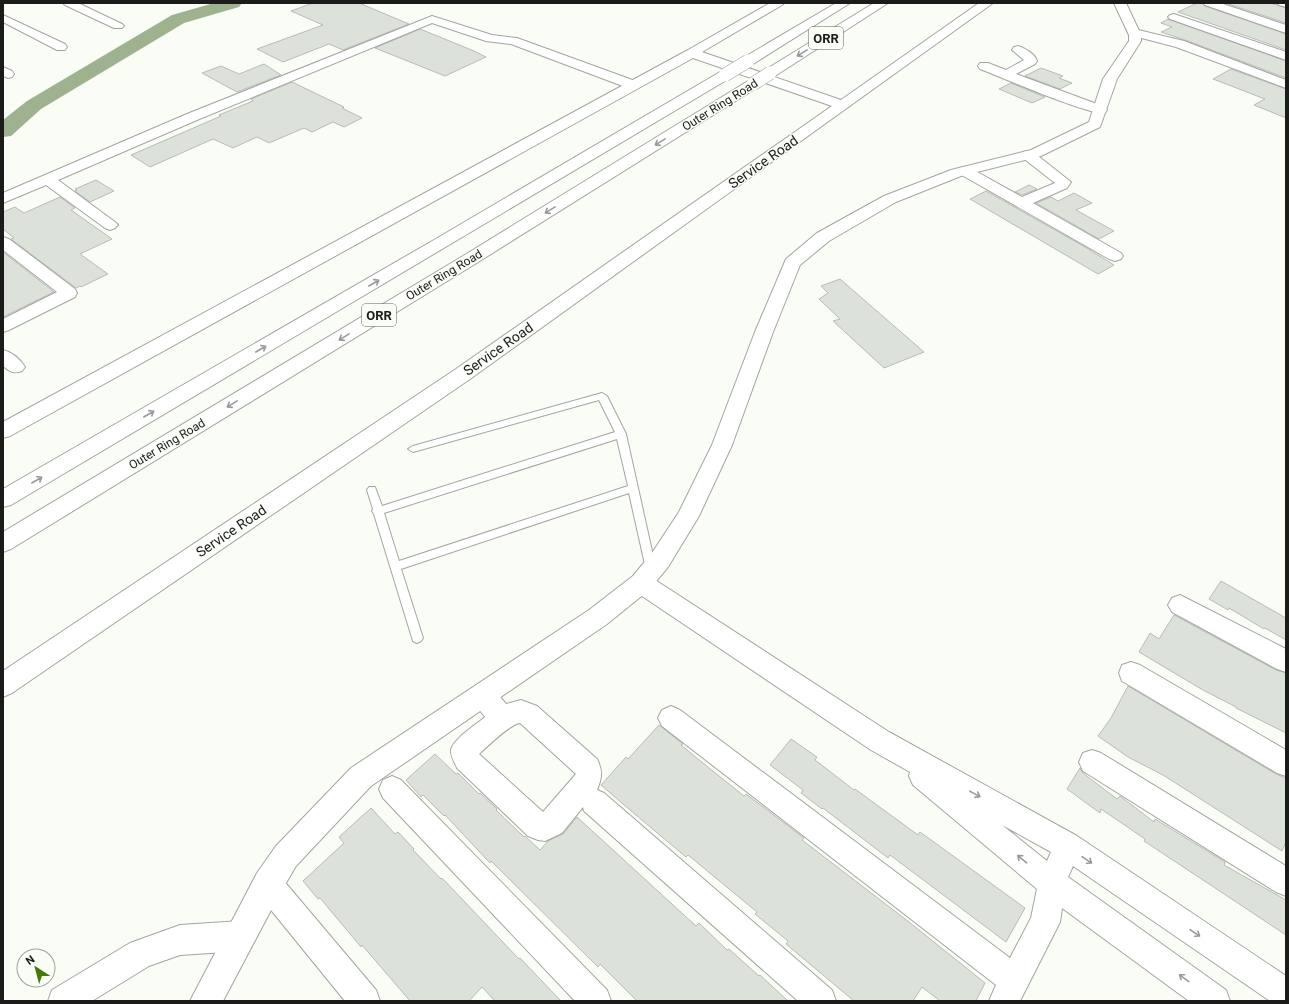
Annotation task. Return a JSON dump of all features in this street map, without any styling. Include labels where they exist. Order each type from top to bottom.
[{"type":"main road","points":[[3,431],[692,53],[778,3]]},
{"type":"main road","name":"Outer Ring Road","points":[[3,499],[355,294],[844,3]]},
{"type":"main road","name":"Outer Ring Road","points":[[3,543],[463,264],[882,3]]},
{"type":"main road","name":"Service Road","points":[[3,685],[463,374],[987,3]]},
{"type":"main road","points":[[206,1001],[268,884],[286,856],[361,777],[598,617],[646,576],[676,538],[722,444],[764,332],[792,263],[823,237],[890,199],[965,171],[1036,153],[1095,124],[1110,79],[1134,37],[1120,3]]},
{"type":"main road","points":[[692,53],[843,105]]},
{"type":"street","points":[[69,3],[118,26]]},
{"type":"street","points":[[1209,3],[1286,29]]},
{"type":"street","points":[[1174,17],[1286,56]]},
{"type":"street","points":[[3,18],[61,47]]},
{"type":"street","points":[[3,198],[192,117],[432,19],[490,38],[513,41],[633,85]]},
{"type":"street","points":[[1134,37],[1180,44],[1286,84]]},
{"type":"street","points":[[1134,37],[1286,92]]},
{"type":"street","points":[[1006,75],[1031,61],[1031,59],[1018,50]]},
{"type":"street","points":[[984,66],[1100,110]]},
{"type":"street","points":[[1022,203],[1062,185],[1064,182],[1028,155]]},
{"type":"street","points":[[965,171],[1114,256]]},
{"type":"street","points":[[48,179],[110,225]]},
{"type":"street","points":[[3,242],[69,293],[3,326]]},
{"type":"street","points":[[646,576],[880,741],[1052,883],[1215,1001]]},
{"type":"street","points":[[1180,605],[1286,661]]},
{"type":"street","points":[[1131,673],[1286,764]]},
{"type":"street","points":[[483,695],[502,719]]},
{"type":"street","points":[[522,711],[528,714],[588,768],[589,776],[587,782],[552,823],[545,827],[538,826],[466,759],[464,750],[502,719],[514,712],[522,711]]},
{"type":"street","points":[[671,718],[1009,990],[1045,922],[1052,883],[1067,846]]},
{"type":"street","points":[[880,741],[1067,846],[1286,994]]},
{"type":"street","points":[[1092,762],[1286,882]]},
{"type":"street","points":[[392,789],[596,1001]]},
{"type":"street","points":[[594,802],[821,1001]]},
{"type":"street","points":[[268,884],[365,1001]]},
{"type":"street","points":[[63,1001],[141,954],[180,940],[241,936]]},
{"type":"lane","points":[[413,449],[602,396],[621,434],[633,488],[646,576]]},
{"type":"lane","points":[[377,511],[621,434]]},
{"type":"lane","points":[[395,567],[633,488]]},
{"type":"lane","points":[[372,490],[377,511],[417,638]]},
{"type":"building","points":[[313,3],[359,3],[409,24],[343,50],[329,44],[283,62],[257,49],[323,25],[291,11]]},
{"type":"building","points":[[1197,3],[1202,3],[1205,6],[1286,34],[1286,50],[1178,12]]},
{"type":"building","points":[[1225,3],[1270,3],[1277,5],[1286,8],[1286,23]]},
{"type":"building","points":[[1168,19],[1286,61],[1286,78],[1161,32],[1172,27],[1161,23]]},
{"type":"building","points":[[420,29],[486,57],[445,76],[375,48]]},
{"type":"building","points":[[264,64],[281,75],[237,92],[202,73],[221,66],[239,74]]},
{"type":"building","points":[[1041,68],[1063,76],[1059,78],[1072,83],[1060,89],[1025,76]]},
{"type":"building","points":[[1231,69],[1286,89],[1286,118],[1254,105],[1265,99],[1213,79]]},
{"type":"building","points":[[292,82],[344,107],[342,108],[362,118],[344,127],[333,122],[312,132],[304,128],[269,143],[257,137],[233,148],[213,139],[150,167],[131,155],[221,116],[219,115],[253,101],[251,99]]},
{"type":"building","points":[[1011,83],[1045,97],[1032,103],[999,89]]},
{"type":"building","points":[[96,180],[114,191],[90,202],[75,191],[77,190],[75,189]]},
{"type":"building","points":[[1029,185],[1037,189],[1022,195],[1015,192]]},
{"type":"building","points":[[986,191],[1114,265],[1098,274],[970,199]]},
{"type":"building","points":[[1074,193],[1092,203],[1076,210],[1114,231],[1099,239],[1036,203],[1051,197],[1058,201]]},
{"type":"building","points":[[60,197],[75,208],[71,210],[112,239],[80,254],[108,274],[81,287],[76,288],[11,239],[14,238],[3,229],[3,212],[15,207],[24,213]]},
{"type":"building","points":[[3,252],[54,292],[3,317]]},
{"type":"building","points":[[840,279],[924,352],[884,368],[833,321],[840,319],[819,299],[828,293],[821,286]]},
{"type":"building","points":[[1221,581],[1286,618],[1286,640],[1229,608],[1228,610],[1209,599]]},
{"type":"building","points":[[1174,615],[1276,670],[1286,673],[1286,733],[1203,690],[1139,652],[1150,633],[1159,639]]},
{"type":"building","points":[[1128,686],[1276,774],[1286,778],[1286,842],[1282,851],[1163,775],[1128,757],[1098,736],[1111,718]]},
{"type":"building","points":[[659,725],[683,744],[681,745],[744,796],[746,794],[804,838],[802,840],[909,922],[985,983],[976,1001],[940,1001],[922,987],[913,1001],[854,1001],[786,944],[788,941],[755,914],[757,912],[688,855],[686,857],[601,785],[626,757],[628,759]]},
{"type":"building","points":[[791,739],[817,757],[815,760],[854,790],[855,789],[918,835],[920,832],[1025,908],[1006,942],[890,855],[888,858],[823,808],[822,809],[801,793],[803,790],[770,765]]},
{"type":"building","points":[[435,754],[456,774],[458,773],[479,794],[480,793],[524,837],[525,836],[540,850],[548,841],[563,834],[577,817],[696,926],[699,923],[727,950],[729,949],[788,1001],[637,1001],[600,964],[598,967],[491,861],[490,863],[445,815],[444,816],[423,795],[421,797],[406,780]]},
{"type":"building","points":[[1080,768],[1082,772],[1117,799],[1120,796],[1154,822],[1155,819],[1225,862],[1224,865],[1286,900],[1286,935],[1144,841],[1145,839],[1101,809],[1100,813],[1067,789]]},
{"type":"building","points":[[371,808],[395,834],[398,832],[414,849],[413,850],[561,1001],[495,1001],[482,987],[469,1001],[410,1001],[362,945],[361,947],[320,898],[318,899],[303,881],[344,843],[339,837]]},
{"type":"waterway","points":[[3,131],[34,105],[178,19],[233,3]]}]
